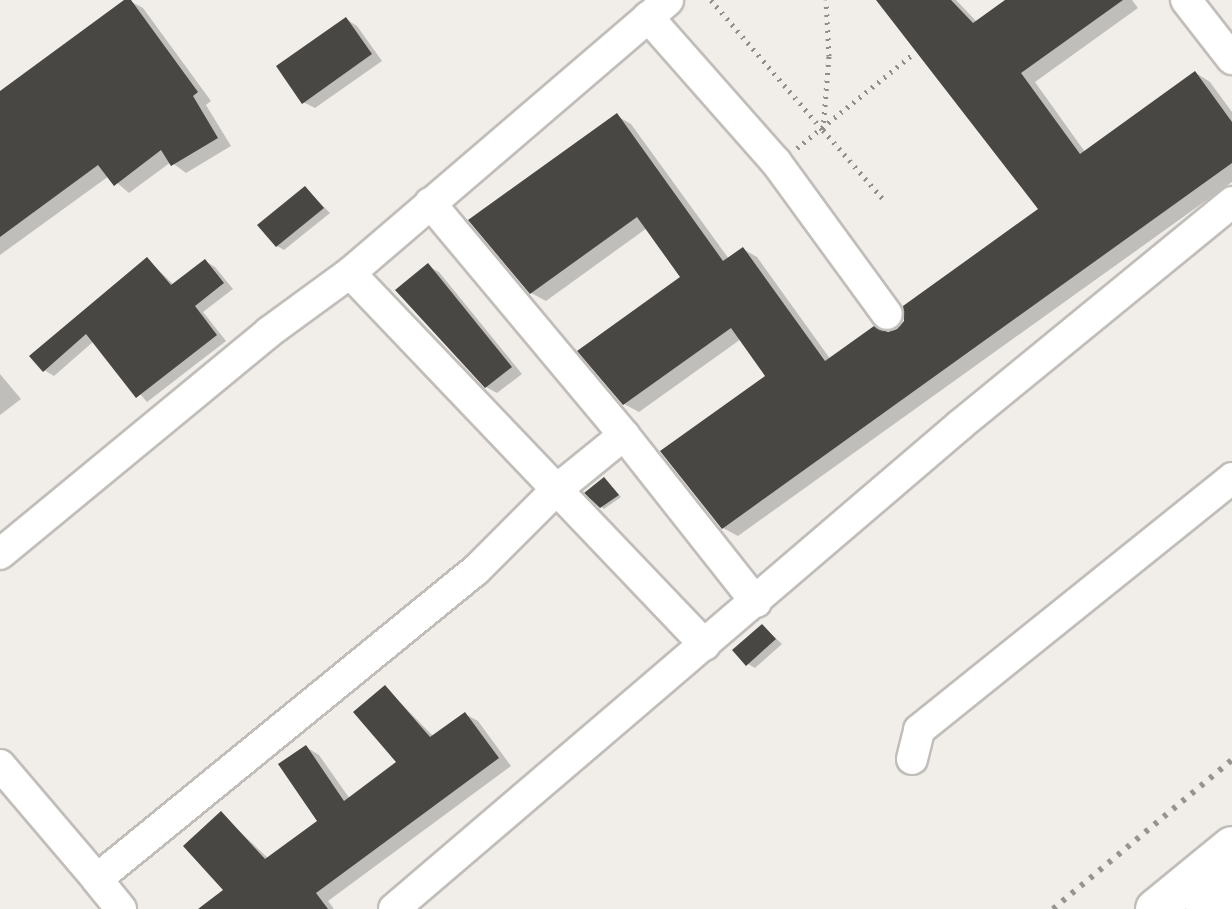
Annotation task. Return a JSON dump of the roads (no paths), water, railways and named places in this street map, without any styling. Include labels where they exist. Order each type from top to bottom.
[{"type":"main road","points":[[1155,909],[1232,846]]},
{"type":"main road","points":[[1205,909],[1232,887]]},
{"type":"street","points":[[1186,0],[1232,59]]},
{"type":"street","points":[[0,554],[269,332],[350,273],[658,9],[776,162],[887,314]]},
{"type":"street","points":[[394,909],[1232,202]]},
{"type":"street","points":[[430,203],[624,435],[756,602]]},
{"type":"street","points":[[350,273],[705,645]]},
{"type":"street","points":[[97,879],[475,571],[555,491],[624,435]]},
{"type":"street","points":[[912,759],[919,730],[1232,478]]},
{"type":"street","points":[[0,765],[121,909]]},
{"type":"railway","points":[[1053,909],[1232,760]]}]
